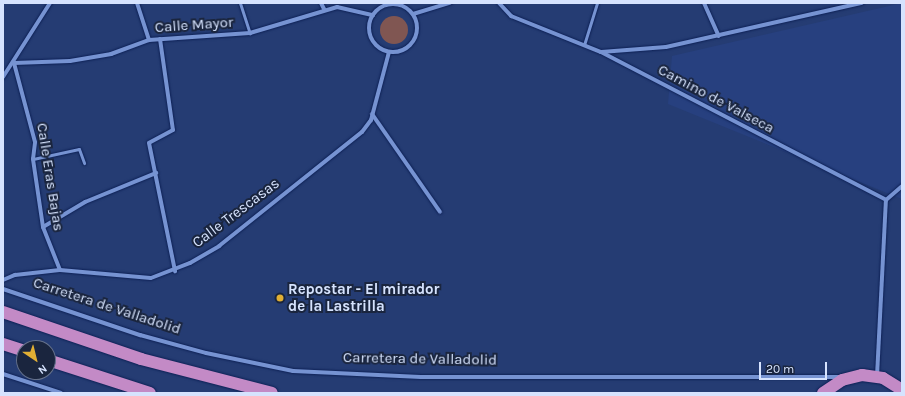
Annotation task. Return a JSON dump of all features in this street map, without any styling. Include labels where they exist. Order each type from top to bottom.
[{"type":"highway","points":[[3,312],[142,359],[272,393]]},
{"type":"highway","points":[[3,344],[16,348]]},
{"type":"highway","points":[[56,363],[150,393]]},
{"type":"highway","points":[[823,393],[848,378],[876,376],[890,381],[902,390]]},
{"type":"street","points":[[3,77],[14,63],[50,3]]},
{"type":"street","points":[[137,3],[149,40]]},
{"type":"street","points":[[321,3],[324,9]]},
{"type":"street","points":[[413,14],[450,3]]},
{"type":"street","name":"Camino de Valseca","points":[[499,3],[511,16],[601,52],[886,200]]},
{"type":"street","points":[[704,3],[719,36]]},
{"type":"street","points":[[601,52],[666,47],[862,3]]},
{"type":"street","points":[[385,4],[401,5],[413,14],[416,38],[405,50],[389,52],[381,50],[371,38],[373,14],[385,4]]},
{"type":"street","name":"Calle Mayor","points":[[14,63],[70,61],[111,54],[149,40],[250,33],[324,9],[337,7],[373,14]]},
{"type":"street","points":[[160,39],[173,130],[149,143],[175,270]]},
{"type":"street","name":"Calle Trescasas","points":[[3,280],[16,275],[60,270],[130,278],[151,278],[175,270],[218,246],[354,140],[368,126],[389,52]]},
{"type":"street","name":"Calle Eras Bajas","points":[[14,63],[35,142],[33,158],[43,227],[60,270]]},
{"type":"street","points":[[372,114],[440,212]]},
{"type":"street","points":[[43,227],[85,202],[156,173]]},
{"type":"street","points":[[876,376],[886,200],[902,186]]},
{"type":"street","name":"Carretera de Valladolid","points":[[3,289],[176,345],[293,370],[421,377],[848,378]]},
{"type":"street","points":[[3,374],[61,393]]},
{"type":"street","points":[[890,381],[902,380]]},
{"type":"lane","points":[[240,3],[250,33]]},
{"type":"lane","points":[[584,45],[597,3]]},
{"type":"lane","points":[[33,158],[79,149],[84,163]]},
{"type":"shaded area","points":[[902,3],[902,199],[668,104],[672,56]]},
{"type":"shaded area","points":[[394,16],[404,20],[408,30],[404,40],[394,44],[384,40],[380,30],[384,20]]},
{"type":"place","name":"Repostar - El mirador de la Lastrilla","points":[[280,298]]}]
